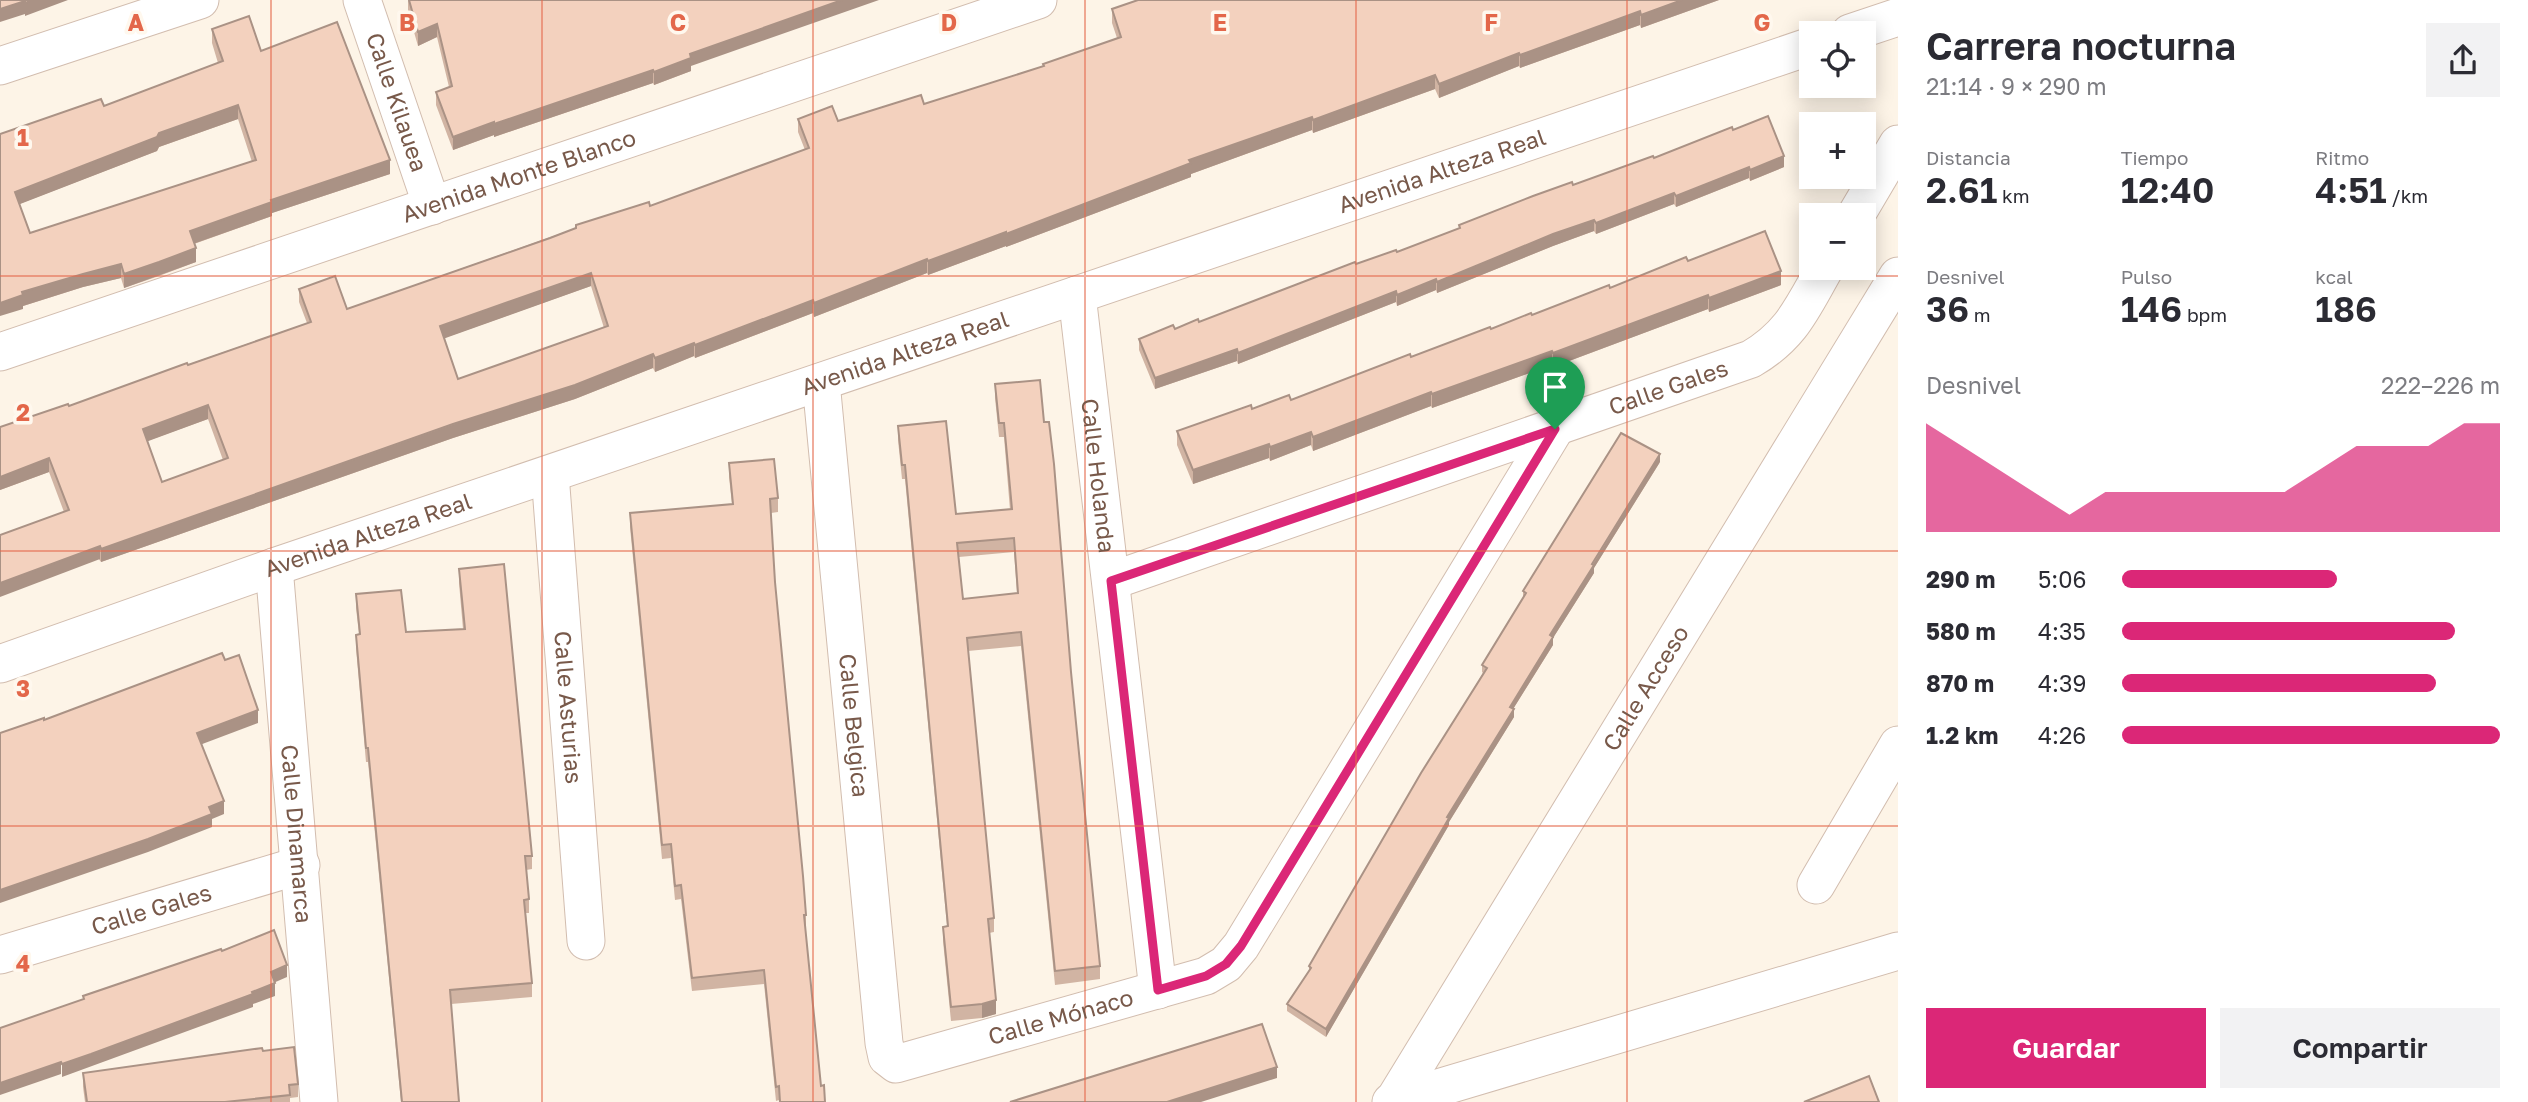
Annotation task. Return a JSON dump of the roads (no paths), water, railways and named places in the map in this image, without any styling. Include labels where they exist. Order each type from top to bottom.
[{"type":"street","points":[[0,66],[200,0]]},
{"type":"street","name":"Calle Kilauea","points":[[362,0],[432,206]]},
{"type":"street","name":"Avenida Monte Blanco","points":[[0,352],[1038,0]]},
{"type":"street","points":[[1876,24],[1898,17]]},
{"type":"street","name":"Avenida Alteza Real","points":[[0,664],[274,567],[1799,50]]},
{"type":"street","points":[[1863,203],[1898,144]]},
{"type":"street","name":"Calle Acceso","points":[[1404,1100],[1898,276]]},
{"type":"street","name":"Calle Gales","points":[[1111,581],[1751,359],[1776,343],[1788,331],[1818,280]]},
{"type":"street","name":"Calle Holanda","points":[[1077,295],[1158,990]]},
{"type":"street","name":"Calle Belgica","points":[[821,382],[884,1043],[887,1057],[895,1064]]},
{"type":"street","name":"Calle Mónaco","points":[[895,1064],[1206,976],[1226,964],[1241,946],[1555,429]]},
{"type":"street","name":"Calle Asturias","points":[[550,474],[586,941]]},
{"type":"street","name":"Calle Dinamarca","points":[[274,567],[319,1102]]},
{"type":"street","points":[[1816,885],[1898,745]]},
{"type":"street","name":"Calle Gales","points":[[0,955],[301,864]]},
{"type":"street","points":[[1404,1100],[1898,951]]}]
